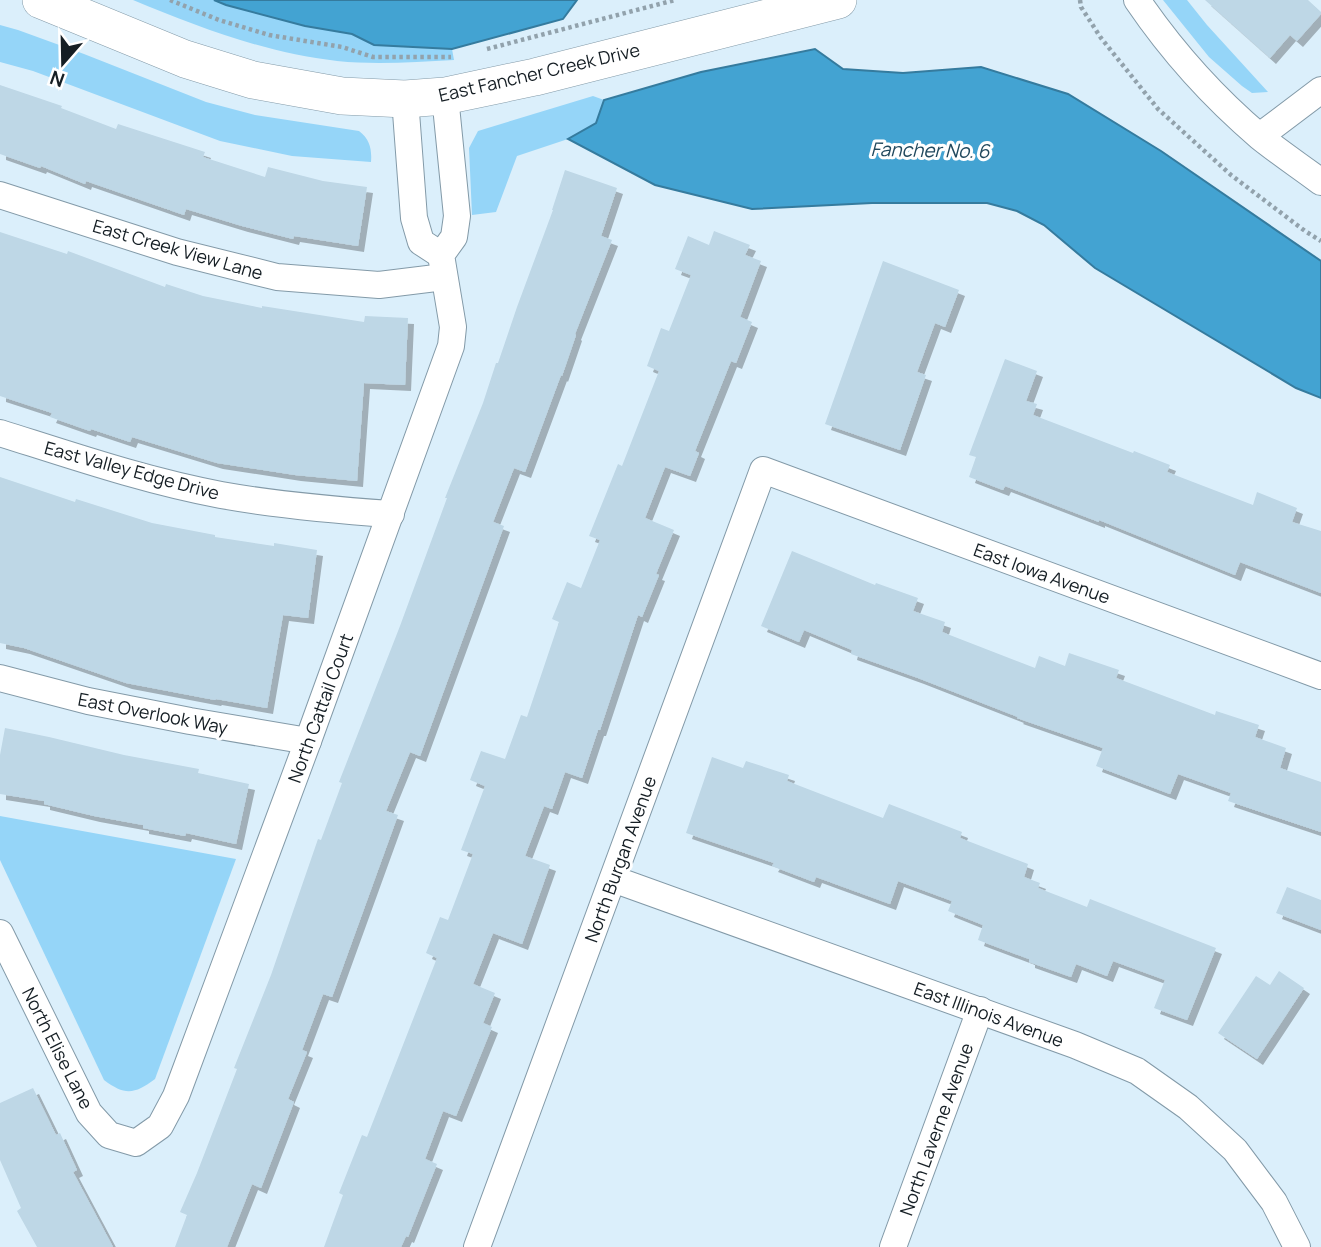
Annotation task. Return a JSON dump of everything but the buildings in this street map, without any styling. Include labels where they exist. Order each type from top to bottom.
[{"type":"street","name":"East Fancher Creek Drive","points":[[41,0],[186,59],[253,80],[342,96],[405,99],[445,96],[535,77],[838,0]]},
{"type":"street","points":[[1137,0],[1203,83],[1260,136],[1321,182]]},
{"type":"street","points":[[1260,136],[1321,90]]},
{"type":"street","points":[[405,99],[414,218],[421,242],[442,266],[454,237],[457,216],[445,96]]},
{"type":"street","name":"East Creek View Lane","points":[[0,195],[177,252],[277,277],[379,285],[442,266]]},
{"type":"street","name":"North Cattail Court","points":[[136,1143],[160,1126],[176,1096],[451,346],[453,327],[442,266]]},
{"type":"street","name":"East Valley Edge Drive","points":[[0,433],[149,479],[220,495],[301,508],[391,514]]},
{"type":"street","name":"East Iowa Avenue","points":[[763,470],[1321,676]]},
{"type":"street","name":"North Burgan Avenue","points":[[477,1247],[763,470]]},
{"type":"street","name":"East Overlook Way","points":[[0,678],[88,701],[308,741]]},
{"type":"street","name":"East Illinois Avenue","points":[[612,879],[980,1010],[1137,1071],[1188,1107],[1235,1150],[1274,1202],[1297,1247]]},
{"type":"street","name":"North Elise Lane","points":[[0,933],[89,1113],[109,1135],[136,1143]]},
{"type":"street","name":"North Laverne Avenue","points":[[893,1247],[980,1010]]},
{"type":"path","points":[[170,0],[219,20],[269,35],[342,47],[373,57],[457,57]]},
{"type":"path","points":[[483,50],[675,0]]},
{"type":"path","points":[[1080,0],[1081,7],[1101,38],[1158,109],[1231,175],[1321,241]]},
{"type":"shaded area","points":[[133,0],[214,0],[305,26],[352,34],[374,45],[452,49],[454,60],[366,63],[284,52],[233,38]]},
{"type":"shaded area","points":[[1163,0],[1187,0],[1268,92],[1252,93],[1242,86],[1209,57]]},
{"type":"shaded area","points":[[0,25],[84,54],[206,102],[255,115],[359,131],[370,145],[371,162],[292,156],[220,141],[33,71],[0,62]]},
{"type":"shaded area","points":[[593,96],[604,100],[596,123],[568,139],[517,156],[496,212],[472,215],[469,148],[478,131]]},
{"type":"shaded area","points":[[0,816],[236,859],[155,1079],[142,1088],[124,1091],[104,1080],[0,860]]},
{"type":"water","points":[[214,0],[577,0],[563,19],[452,49],[374,45],[352,34],[305,26]]},
{"type":"water","name":"Fancher No. 6","points":[[815,49],[843,69],[903,73],[981,67],[1068,94],[1161,151],[1321,261],[1321,398],[1296,388],[1095,268],[1044,225],[1017,211],[987,203],[872,203],[752,209],[655,185],[568,139],[596,123],[604,100],[701,72]]}]
